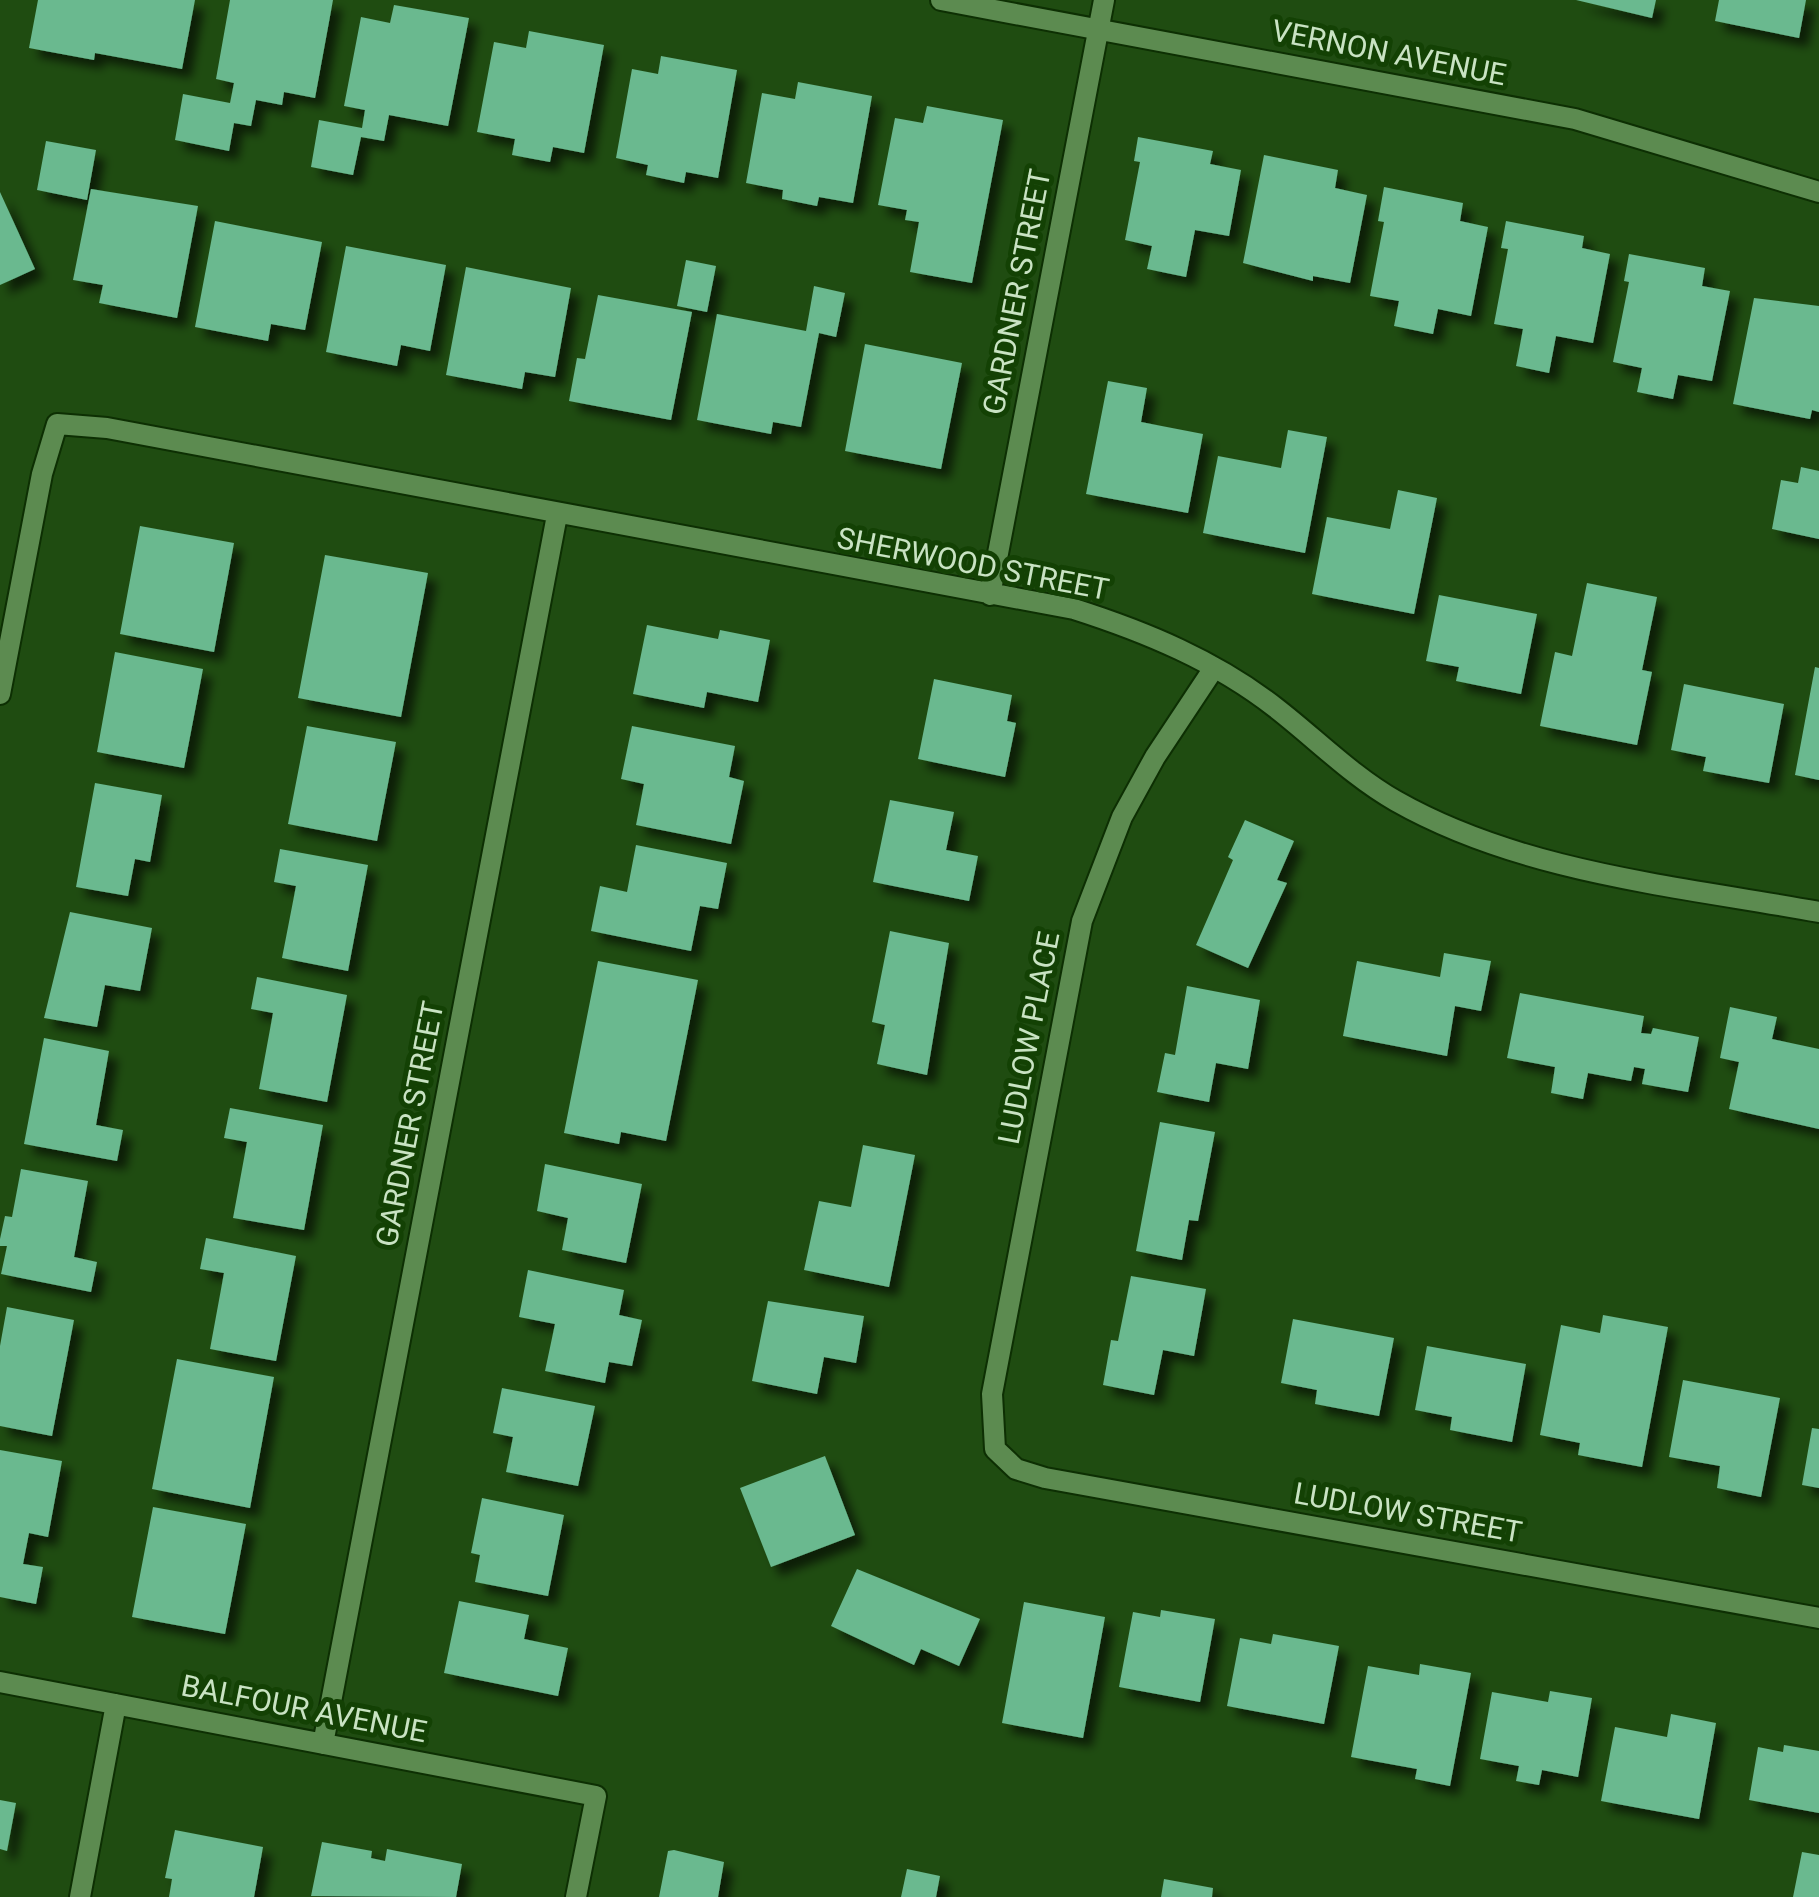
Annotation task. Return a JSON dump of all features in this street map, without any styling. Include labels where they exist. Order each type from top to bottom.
[{"type":"street","name":"VERNON AVENUE","points":[[941,0],[1576,119],[1819,192]]},
{"type":"street","name":"GARDNER STREET","points":[[990,595],[1104,0]]},
{"type":"street","name":"SHERWOOD STREET","points":[[0,694],[42,474],[58,424],[107,428],[557,516],[1074,610],[1147,632],[1214,668],[1274,706],[1340,762],[1396,800],[1480,840],[1574,867],[1819,912]]},
{"type":"street","name":"GARDNER STREET","points":[[323,1744],[557,516]]},
{"type":"street","name":"LUDLOW PLACE","points":[[996,1448],[992,1394],[1082,921],[1122,818],[1164,743],[1214,668]]},
{"type":"street","name":"LUDLOW STREET","points":[[996,1448],[1016,1469],[1045,1478],[1819,1618]]},
{"type":"street","name":"BALFOUR AVENUE","points":[[0,1682],[596,1796],[576,1897]]},
{"type":"street","points":[[80,1897],[116,1704]]},
{"type":"building","points":[[38,0],[195,0],[182,69],[95,53],[94,60],[29,48]]},
{"type":"building","points":[[230,0],[333,0],[315,98],[284,92],[282,105],[256,100],[251,126],[234,123],[229,151],[175,140],[183,94],[230,103],[234,83],[216,79]]},
{"type":"building","points":[[1576,0],[1656,0],[1652,18]]},
{"type":"building","points":[[1719,0],[1806,0],[1799,38],[1715,21]]},
{"type":"building","points":[[394,5],[469,18],[448,126],[389,115],[384,141],[361,137],[353,175],[311,167],[319,120],[362,128],[365,110],[344,106],[361,17],[390,23]]},
{"type":"building","points":[[529,31],[604,45],[584,153],[553,147],[550,162],[512,155],[515,139],[477,132],[494,42],[526,48]]},
{"type":"building","points":[[661,56],[737,70],[718,178],[686,172],[684,183],[646,175],[648,165],[616,158],[632,69],[658,74]]},
{"type":"building","points":[[798,82],[872,96],[853,203],[819,197],[817,206],[782,199],[783,190],[746,183],[762,93],[795,99]]},
{"type":"building","points":[[927,106],[1003,120],[972,283],[910,272],[919,222],[905,220],[907,210],[878,205],[895,118],[923,123]]},
{"type":"building","points":[[1138,137],[1213,151],[1210,164],[1241,170],[1229,236],[1195,230],[1186,277],[1147,269],[1152,246],[1125,240],[1140,162],[1134,161]]},
{"type":"building","points":[[46,141],[96,150],[87,200],[37,190]]},
{"type":"building","points":[[1264,155],[1338,170],[1335,188],[1367,195],[1350,283],[1313,276],[1313,281],[1243,263]]},
{"type":"building","points":[[1384,187],[1463,203],[1460,221],[1488,227],[1471,316],[1438,309],[1433,334],[1394,326],[1399,301],[1370,296],[1384,222],[1378,221]]},
{"type":"building","points":[[91,189],[198,206],[177,318],[99,303],[103,285],[73,280]]},
{"type":"building","points":[[0,192],[35,269],[0,285]]},
{"type":"building","points":[[215,221],[322,242],[305,330],[271,324],[268,341],[195,327]]},
{"type":"building","points":[[1506,221],[1584,236],[1582,248],[1610,254],[1593,343],[1556,336],[1549,373],[1516,366],[1523,329],[1494,324],[1508,249],[1501,248]]},
{"type":"building","points":[[346,246],[446,265],[430,351],[401,345],[397,366],[326,352]]},
{"type":"building","points":[[1629,254],[1705,268],[1702,286],[1730,291],[1712,381],[1678,375],[1673,399],[1637,392],[1642,368],[1613,362],[1629,282],[1624,281]]},
{"type":"building","points":[[686,260],[716,266],[707,312],[677,306]]},
{"type":"building","points":[[466,267],[571,288],[555,377],[525,372],[522,389],[446,375]]},
{"type":"building","points":[[814,286],[845,293],[836,337],[819,333],[801,427],[773,422],[771,434],[697,420],[717,314],[806,331]]},
{"type":"building","points":[[598,295],[692,312],[671,420],[569,401],[577,358],[585,359]]},
{"type":"building","points":[[1754,298],[1819,306],[1819,412],[1812,410],[1810,419],[1733,404]]},
{"type":"building","points":[[865,344],[962,363],[941,469],[845,451]]},
{"type":"building","points":[[1108,381],[1147,388],[1141,422],[1203,434],[1188,513],[1086,494]]},
{"type":"building","points":[[1288,430],[1327,437],[1305,553],[1203,533],[1218,456],[1281,468]]},
{"type":"building","points":[[1801,467],[1819,471],[1819,539],[1772,529],[1781,480],[1798,483]]},
{"type":"building","points":[[1398,490],[1437,498],[1414,614],[1312,594],[1327,517],[1390,529]]},
{"type":"building","points":[[140,526],[234,543],[214,652],[120,634]]},
{"type":"building","points":[[325,555],[428,573],[401,717],[298,698]]},
{"type":"building","points":[[1587,583],[1657,597],[1642,670],[1652,672],[1637,745],[1540,726],[1555,652],[1572,656]]},
{"type":"building","points":[[1439,595],[1537,614],[1521,694],[1456,681],[1459,667],[1426,661]]},
{"type":"building","points":[[647,625],[718,639],[720,630],[770,640],[758,702],[707,692],[704,708],[633,694]]},
{"type":"building","points":[[115,652],[203,669],[184,768],[97,752]]},
{"type":"building","points":[[1815,667],[1819,668],[1819,780],[1795,775]]},
{"type":"building","points":[[934,679],[1012,695],[1007,721],[1016,723],[1005,777],[918,759]]},
{"type":"building","points":[[1684,684],[1784,704],[1769,783],[1703,771],[1706,757],[1671,750]]},
{"type":"building","points":[[307,726],[396,742],[377,841],[288,824]]},
{"type":"building","points":[[632,726],[735,746],[729,777],[744,781],[731,844],[636,825],[644,784],[621,779]]},
{"type":"building","points":[[95,783],[162,795],[150,862],[135,859],[128,896],[76,887]]},
{"type":"building","points":[[890,800],[954,812],[946,850],[978,856],[969,901],[873,882]]},
{"type":"building","points":[[1245,820],[1294,841],[1277,880],[1287,883],[1248,968],[1196,945],[1233,860],[1228,857]]},
{"type":"building","points":[[636,845],[727,863],[718,909],[700,906],[691,951],[591,931],[600,886],[627,892]]},
{"type":"building","points":[[280,849],[368,865],[348,971],[282,958],[296,886],[274,882]]},
{"type":"building","points":[[70,912],[152,928],[140,991],[105,985],[97,1027],[44,1018]]},
{"type":"building","points":[[890,931],[949,943],[927,1075],[877,1064],[885,1025],[872,1022]]},
{"type":"building","points":[[1444,953],[1491,961],[1481,1011],[1455,1006],[1447,1056],[1343,1036],[1357,961],[1440,977]]},
{"type":"building","points":[[598,961],[698,980],[666,1141],[621,1132],[619,1144],[564,1133]]},
{"type":"building","points":[[257,977],[347,995],[327,1102],[259,1089],[273,1013],[251,1009]]},
{"type":"building","points":[[1187,986],[1260,1000],[1248,1069],[1216,1063],[1209,1102],[1157,1092],[1165,1053],[1175,1055]]},
{"type":"building","points":[[1520,993],[1644,1016],[1641,1033],[1651,1034],[1653,1028],[1699,1037],[1688,1092],[1642,1084],[1645,1069],[1634,1067],[1631,1081],[1588,1073],[1583,1099],[1551,1093],[1555,1067],[1507,1058]]},
{"type":"building","points":[[1730,1007],[1777,1017],[1772,1039],[1819,1049],[1819,1129],[1729,1109],[1739,1062],[1720,1058]]},
{"type":"building","points":[[44,1038],[109,1051],[96,1125],[123,1130],[117,1161],[24,1144]]},
{"type":"building","points":[[230,1108],[323,1125],[304,1230],[233,1218],[247,1142],[224,1138]]},
{"type":"building","points":[[1160,1122],[1215,1132],[1198,1221],[1189,1220],[1182,1260],[1136,1251]]},
{"type":"building","points":[[863,1145],[915,1155],[889,1287],[804,1270],[819,1201],[851,1207]]},
{"type":"building","points":[[545,1164],[642,1184],[626,1263],[562,1250],[568,1218],[537,1211]]},
{"type":"building","points":[[21,1169],[88,1181],[74,1257],[97,1262],[91,1292],[1,1274],[7,1246],[0,1246],[0,1239],[5,1216],[12,1217]]},
{"type":"building","points":[[206,1238],[296,1256],[276,1361],[210,1349],[224,1273],[200,1269]]},
{"type":"building","points":[[528,1270],[624,1290],[619,1315],[642,1320],[632,1366],[609,1362],[605,1383],[545,1371],[555,1324],[519,1317]]},
{"type":"building","points":[[1131,1276],[1206,1289],[1194,1356],[1163,1350],[1154,1395],[1103,1385],[1111,1340],[1118,1341]]},
{"type":"building","points":[[768,1301],[864,1316],[856,1363],[824,1357],[817,1394],[752,1381]]},
{"type":"building","points":[[7,1307],[74,1320],[52,1436],[0,1426],[0,1346]]},
{"type":"building","points":[[1603,1315],[1668,1327],[1642,1467],[1578,1455],[1580,1443],[1540,1435],[1561,1325],[1600,1333]]},
{"type":"building","points":[[1293,1319],[1394,1338],[1379,1416],[1315,1404],[1317,1390],[1281,1383]]},
{"type":"building","points":[[1427,1346],[1526,1364],[1512,1442],[1450,1430],[1452,1417],[1415,1410]]},
{"type":"building","points":[[177,1359],[274,1377],[250,1508],[152,1489]]},
{"type":"building","points":[[1683,1380],[1780,1398],[1761,1497],[1717,1488],[1720,1466],[1669,1457]]},
{"type":"building","points":[[502,1388],[595,1406],[578,1486],[506,1472],[513,1437],[493,1433]]},
{"type":"building","points":[[1812,1428],[1819,1429],[1819,1488],[1802,1485]]},
{"type":"building","points":[[0,1450],[62,1461],[48,1537],[29,1533],[23,1564],[43,1567],[36,1604],[0,1597]]},
{"type":"building","points":[[825,1456],[855,1535],[771,1567],[740,1488]]},
{"type":"building","points":[[482,1498],[564,1515],[548,1596],[475,1582],[480,1555],[471,1553]]},
{"type":"building","points":[[153,1507],[246,1524],[225,1634],[132,1617]]},
{"type":"building","points":[[857,1569],[980,1619],[959,1666],[921,1649],[914,1665],[831,1626]]},
{"type":"building","points":[[459,1601],[529,1615],[524,1639],[568,1648],[558,1696],[444,1673]]},
{"type":"building","points":[[1024,1602],[1105,1617],[1083,1738],[1002,1723]]},
{"type":"building","points":[[1161,1610],[1215,1619],[1200,1702],[1119,1687],[1133,1612],[1160,1617]]},
{"type":"building","points":[[1273,1634],[1339,1646],[1324,1724],[1227,1706],[1240,1638],[1271,1644]]},
{"type":"building","points":[[1420,1664],[1471,1673],[1450,1786],[1415,1779],[1417,1769],[1351,1757],[1368,1666],[1419,1675]]},
{"type":"building","points":[[1550,1691],[1592,1698],[1578,1777],[1542,1770],[1539,1785],[1516,1781],[1519,1766],[1480,1759],[1492,1692],[1548,1702]]},
{"type":"building","points":[[1671,1714],[1716,1723],[1699,1819],[1601,1801],[1615,1727],[1667,1737]]},
{"type":"building","points":[[1784,1745],[1819,1751],[1819,1813],[1749,1800],[1758,1747],[1783,1752]]},
{"type":"building","points":[[0,1800],[16,1803],[7,1851],[0,1849]]},
{"type":"building","points":[[175,1830],[263,1847],[254,1897],[169,1897],[172,1879],[165,1878]]},
{"type":"building","points":[[322,1842],[372,1851],[371,1858],[385,1861],[387,1849],[462,1864],[456,1897],[311,1896]]},
{"type":"building","points":[[668,1851],[724,1862],[718,1897],[659,1897]]},
{"type":"building","points":[[1802,1852],[1819,1855],[1819,1897],[1793,1897]]},
{"type":"building","points":[[907,1869],[940,1876],[936,1897],[901,1897]]},
{"type":"building","points":[[1164,1879],[1213,1888],[1212,1897],[1161,1897]]}]
